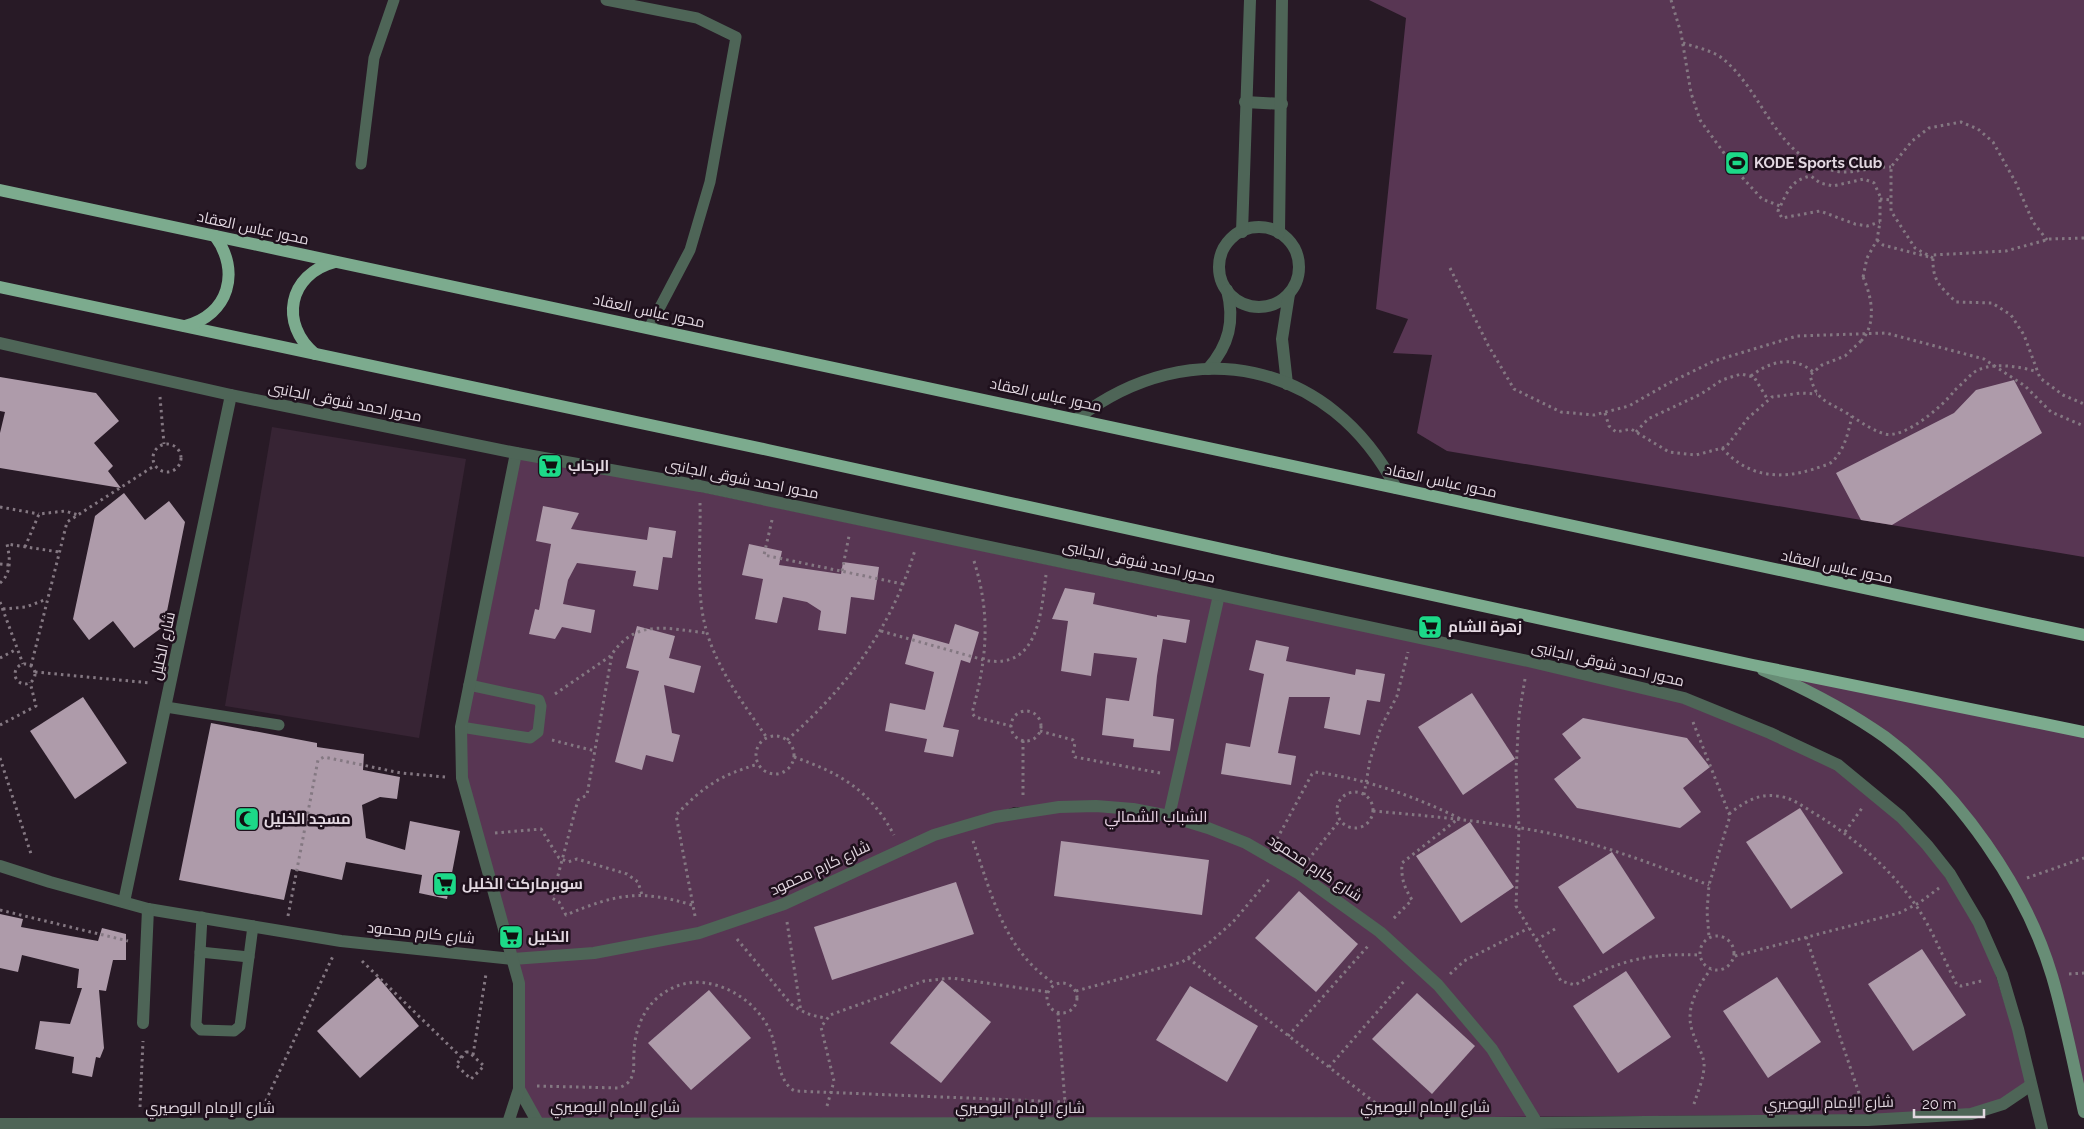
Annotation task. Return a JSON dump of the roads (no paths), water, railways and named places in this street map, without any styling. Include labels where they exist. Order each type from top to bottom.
[{"type":"main road","name":"محور عباس العقاد","points":[[0,190],[1078,418],[2084,635]]},
{"type":"main road","points":[[182,326],[195,323],[207,317],[224,297],[230,272],[228,259],[215,236]]},
{"type":"main road","points":[[315,354],[303,342],[295,327],[293,304],[296,293],[308,275],[317,269],[337,262]]},
{"type":"main road","points":[[0,287],[768,450],[1753,665],[2084,732]]},
{"type":"main road","points":[[1753,665],[1822,697],[1886,738],[1942,789],[1990,847],[2029,918],[2051,975],[2084,1112]]},
{"type":"main road","points":[[2074,1068],[2084,1059]]},
{"type":"street","points":[[1242,232],[1250,0]]},
{"type":"street","points":[[1279,232],[1282,0]]},
{"type":"street","points":[[1245,102],[1282,104]]},
{"type":"street","points":[[1288,384],[1282,339],[1289,294],[1297,279],[1299,261],[1295,250],[1279,232],[1260,228],[1242,232],[1225,247],[1220,258],[1221,280],[1235,299],[1257,307],[1268,306],[1280,302],[1289,294]]},
{"type":"street","points":[[1208,369],[1225,346],[1229,332],[1230,304],[1227,290]]},
{"type":"street","name":"محور احمد شوقى الجانبى","points":[[0,343],[159,377],[232,396],[516,453],[700,486],[1219,595],[1528,661],[1684,698],[1770,733],[1838,765],[1873,793],[1927,845],[1950,874],[1979,923],[2002,975],[2042,1129]]},
{"type":"street","points":[[1078,418],[1110,396],[1138,382],[1184,370],[1208,369],[1254,373],[1288,384],[1320,400],[1356,430],[1376,454],[1396,488]]},
{"type":"street","name":"شارع الخليل","points":[[124,902],[232,396]]},
{"type":"street","points":[[508,1126],[519,1087],[519,983],[462,778],[461,727],[516,453]]},
{"type":"street","points":[[1170,816],[1219,595]]},
{"type":"street","name":"شارع كارم محمود","points":[[0,866],[148,909],[340,941],[513,959],[594,953],[699,933],[784,904],[901,848],[967,824],[1022,812],[1059,807],[1096,806],[1133,809],[1170,816],[1208,828],[1268,856],[1298,873],[1380,932],[1438,985],[1492,1049],[1537,1123]]},
{"type":"street","points":[[143,1023],[148,909]]},
{"type":"street","name":"شارع الإمام البوصيري","points":[[0,1124],[538,1126],[1537,1123],[1868,1120],[1970,1114],[2003,1104],[2031,1084]]},
{"type":"street","points":[[519,1087],[538,1126]]},
{"type":"lane","points":[[361,164],[374,58],[394,0]]},
{"type":"lane","points":[[606,0],[697,18],[736,37],[710,182],[692,242],[649,328]]},
{"type":"lane","points":[[461,727],[530,738],[538,732],[541,704],[537,699],[469,685]]},
{"type":"lane","points":[[166,708],[278,725]]},
{"type":"lane","points":[[202,918],[196,1025],[200,1030],[234,1031],[239,1028],[253,926]]},
{"type":"lane","points":[[200,952],[249,957]]},
{"type":"place","name":"KODE Sports Club","points":[[1737,163]]},
{"type":"place","name":"الرحاب","points":[[550,466]]},
{"type":"place","name":"زهرة الشام","points":[[1430,627]]},
{"type":"place","name":"مسجد الخليل","points":[[247,819]]},
{"type":"place","name":"سوبرماركت الخليل","points":[[445,884]]},
{"type":"place","name":"الخليل","points":[[511,937]]},
{"type":"district","name":"الشباب الشمالي","points":[[1156,816]]}]
